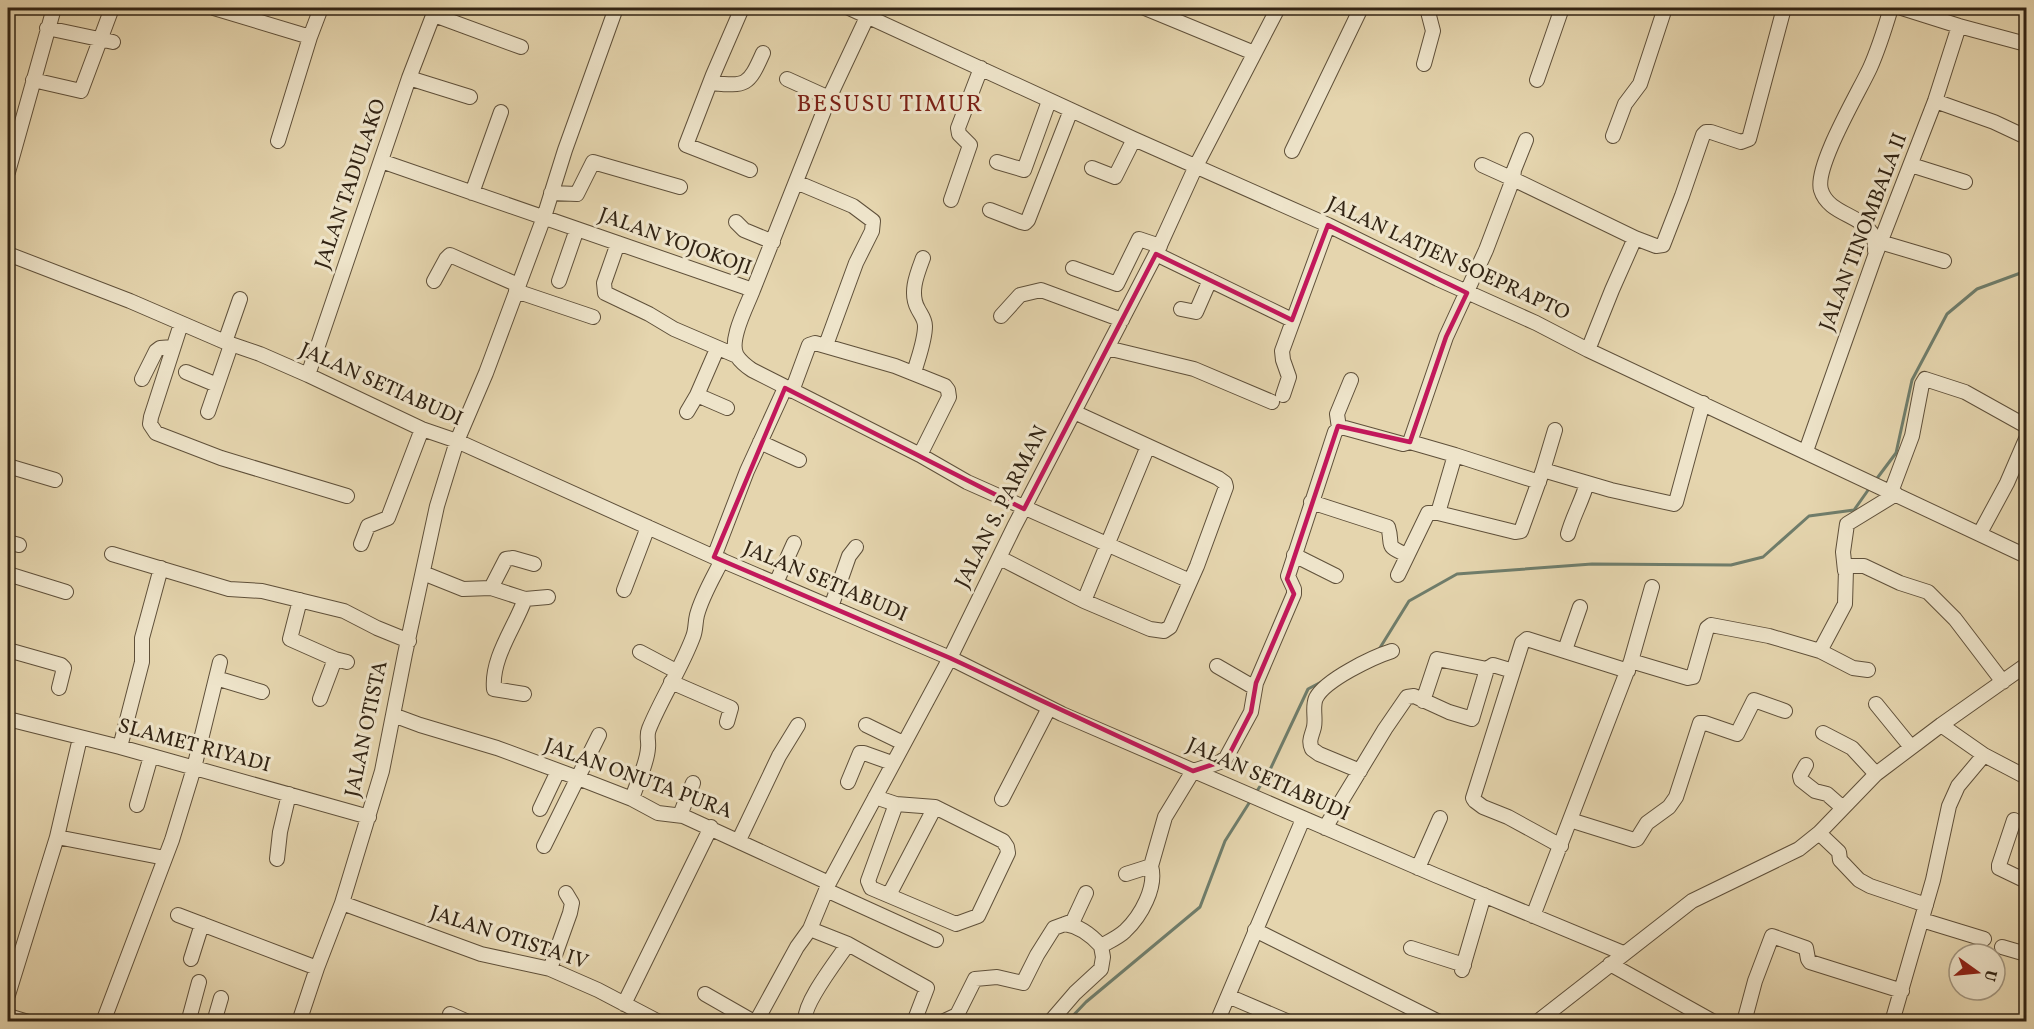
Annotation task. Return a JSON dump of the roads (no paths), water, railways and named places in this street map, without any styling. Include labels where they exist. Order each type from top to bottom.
[{"type":"street","points":[[8,172],[13,132],[33,80],[54,8]]},
{"type":"street","points":[[33,80],[81,92],[107,40],[112,8]]},
{"type":"street","points":[[214,8],[310,37]]},
{"type":"street","points":[[278,141],[321,8]]},
{"type":"street","name":"JALAN OTISTA","points":[[299,1022],[342,903],[382,771],[437,506],[457,441],[486,373],[544,217],[616,8]]},
{"type":"street","points":[[742,8],[686,145],[750,170]]},
{"type":"street","name":"JALAN LATJEN SOEPRAPTO","points":[[849,8],[877,14],[981,68],[1328,225],[1467,293],[1536,323],[1588,350],[2026,556]]},
{"type":"street","points":[[1145,8],[1254,53]]},
{"type":"street","name":"JALAN S. PARMAN","points":[[755,1022],[797,947],[810,929],[827,886],[950,657],[1158,250],[1196,166],[1278,8]]},
{"type":"street","points":[[1292,151],[1361,8]]},
{"type":"street","points":[[1424,64],[1433,31],[1426,8],[1436,10],[1442,8]]},
{"type":"street","points":[[1537,80],[1562,8]]},
{"type":"street","points":[[1613,136],[1625,104],[1640,84],[1665,8]]},
{"type":"street","points":[[1482,165],[1635,238],[1661,246],[1664,244],[1704,133],[1711,132],[1741,142],[1749,139],[1784,8]]},
{"type":"street","points":[[1875,256],[1876,241],[1872,232],[1830,203],[1823,195],[1820,182],[1833,144],[1882,40],[1890,8]]},
{"type":"street","points":[[1902,8],[2026,44]]},
{"type":"street","points":[[435,11],[521,47]]},
{"type":"street","name":"JALAN TADULAKO","points":[[308,375],[409,78],[435,11]]},
{"type":"street","points":[[753,290],[829,98],[877,14]]},
{"type":"street","name":"JALAN TINOMBALA II","points":[[1806,451],[1880,242],[1935,101],[1959,26]]},
{"type":"street","points":[[47,27],[107,40]]},
{"type":"street","points":[[710,82],[733,85],[745,83],[762,53]]},
{"type":"street","points":[[951,200],[970,145],[959,134],[958,128],[981,68]]},
{"type":"street","points":[[409,78],[470,97]]},
{"type":"street","points":[[786,79],[829,98]]},
{"type":"street","points":[[996,162],[1024,170],[1049,100]]},
{"type":"street","points":[[1935,101],[1994,122],[2026,137]]},
{"type":"street","points":[[990,210],[1025,223],[1028,220],[1071,110]]},
{"type":"street","points":[[472,193],[501,112]]},
{"type":"street","points":[[1092,168],[1116,177],[1134,139]]},
{"type":"street","points":[[1410,442],[1446,337],[1502,212],[1514,170],[1526,140]]},
{"type":"street","name":"JALAN YOJOKOJI","points":[[381,161],[753,290],[735,340],[737,356]]},
{"type":"street","points":[[551,193],[574,195],[580,192],[593,162],[680,187]]},
{"type":"street","points":[[1911,165],[1965,182]]},
{"type":"street","points":[[796,182],[853,206],[873,221],[872,231],[856,263],[826,345]]},
{"type":"street","points":[[736,222],[744,230],[773,242]]},
{"type":"street","points":[[1107,348],[1194,369],[1277,399],[1289,378],[1281,354],[1328,225]]},
{"type":"street","points":[[559,281],[577,229]]},
{"type":"street","points":[[1117,284],[1139,238],[1210,280],[1292,320]]},
{"type":"street","points":[[1588,350],[1635,238]]},
{"type":"street","points":[[1880,242],[1944,261]]},
{"type":"street","points":[[618,243],[604,283],[605,293],[674,329],[737,356],[752,370],[788,390],[920,456],[966,482],[1190,581]]},
{"type":"street","name":"JALAN SETIABUDI","points":[[8,254],[130,301],[228,344],[308,375],[422,429],[457,441],[718,559],[831,607],[873,633],[950,657],[1049,708],[1193,771],[1233,786],[1303,819],[1623,954]]},
{"type":"street","points":[[434,281],[450,255],[517,288],[593,316]]},
{"type":"street","points":[[914,373],[925,327],[923,316],[917,308],[914,292],[916,277],[923,258]]},
{"type":"street","points":[[1073,268],[1136,292]]},
{"type":"street","points":[[1181,309],[1196,312],[1210,280]]},
{"type":"street","points":[[1001,316],[1020,295],[1041,290],[1122,320]]},
{"type":"street","points":[[208,412],[240,298]]},
{"type":"street","points":[[181,324],[151,417],[150,424],[156,433],[221,458],[347,496]]},
{"type":"street","points":[[632,799],[649,746],[647,734],[694,635],[699,607],[718,559],[747,471],[810,345],[819,342],[914,373],[945,386],[949,397],[920,456]]},
{"type":"street","points":[[142,379],[156,351],[160,348],[173,347]]},
{"type":"street","points":[[687,412],[717,349]]},
{"type":"street","points":[[186,372],[217,385]]},
{"type":"street","points":[[1820,651],[1845,604],[1843,552],[1847,524],[1892,492],[1910,443],[1925,379],[1964,391],[2026,426]]},
{"type":"street","points":[[1339,428],[1337,414],[1351,380]]},
{"type":"street","points":[[697,395],[727,408]]},
{"type":"street","points":[[1101,946],[1125,932],[1145,902],[1153,877],[1151,866],[1165,817],[1193,771],[1226,758],[1251,712],[1255,688],[1294,594],[1288,578],[1294,555],[1335,432],[1339,428],[1403,444],[1410,442],[1541,476],[1587,483],[1672,504],[1675,503],[1702,404]]},
{"type":"street","points":[[1000,558],[1084,602],[1150,629],[1164,631],[1170,627],[1226,488],[1225,483],[1074,412]]},
{"type":"street","points":[[361,544],[368,526],[383,521],[389,516],[422,429]]},
{"type":"street","points":[[1398,575],[1426,514],[1430,512],[1521,531],[1555,430]]},
{"type":"street","points":[[760,442],[799,460]]},
{"type":"street","points":[[1980,533],[2026,444]]},
{"type":"street","points":[[1084,602],[1148,446]]},
{"type":"street","points":[[1438,513],[1455,455]]},
{"type":"street","points":[[8,466],[55,480]]},
{"type":"street","points":[[1568,534],[1587,483]]},
{"type":"street","points":[[1311,502],[1388,527],[1390,546],[1407,555]]},
{"type":"street","points":[[624,590],[648,527]]},
{"type":"street","points":[[776,583],[794,543]]},
{"type":"street","points":[[831,607],[849,556],[856,547]]},
{"type":"street","points":[[112,554],[229,589],[253,590],[344,611],[409,641]]},
{"type":"street","points":[[1294,555],[1336,576]]},
{"type":"street","points":[[491,588],[506,559],[513,558],[534,564]]},
{"type":"street","points":[[1845,571],[1849,566],[1861,565],[1900,583],[1928,592],[1962,628],[2003,682]]},
{"type":"street","points":[[120,747],[142,662],[142,638],[161,568]]},
{"type":"street","points":[[423,573],[462,589],[491,588],[525,599],[548,597]]},
{"type":"street","points":[[8,574],[66,592]]},
{"type":"street","points":[[1533,915],[1629,666],[1652,587]]},
{"type":"street","points":[[524,694],[494,689],[494,682],[501,652],[525,599]]},
{"type":"street","points":[[300,600],[290,639],[341,660],[320,699]]},
{"type":"street","points":[[1565,650],[1580,607]]},
{"type":"street","points":[[1560,846],[1508,817],[1483,807],[1474,800],[1513,671],[1522,644],[1527,639],[1629,666],[1688,678],[1693,677],[1707,628],[1714,625],[1769,636],[1820,651],[1853,668],[1868,670]]},
{"type":"street","points":[[8,650],[61,664],[64,668],[60,688]]},
{"type":"street","points":[[1360,771],[1312,749],[1310,739],[1314,726],[1315,701],[1322,691],[1357,666],[1392,651]]},
{"type":"street","points":[[640,652],[673,676],[731,708],[727,722]]},
{"type":"street","points":[[1423,701],[1436,659],[1487,669]]},
{"type":"street","points":[[103,1022],[175,831],[194,768],[220,662]]},
{"type":"street","points":[[1326,828],[1405,699],[1411,696],[1472,719],[1487,669],[1492,665],[1513,671]]},
{"type":"street","points":[[1537,1022],[1692,901],[1790,854],[1819,832],[1876,774],[2026,665]]},
{"type":"street","points":[[1217,666],[1255,688]]},
{"type":"street","points":[[216,678],[262,692]]},
{"type":"street","points":[[1570,820],[1637,839],[1647,823],[1669,807],[1676,797],[1700,723],[1737,734],[1754,700],[1785,711]]},
{"type":"street","points":[[1876,704],[1911,747]]},
{"type":"street","points":[[1002,799],[1049,708]]},
{"type":"street","name":"JALAN ONUTA PURA","points":[[393,715],[420,726],[497,748],[632,799],[658,813],[680,815],[711,827],[936,940]]},
{"type":"street","name":"SLAMET RIYADI","points":[[8,719],[120,747],[369,817]]},
{"type":"street","points":[[739,840],[779,756],[798,725]]},
{"type":"street","points":[[866,725],[903,743]]},
{"type":"street","points":[[1941,725],[1984,755],[2026,777]]},
{"type":"street","points":[[1823,733],[1852,748],[1876,774]]},
{"type":"street","points":[[544,846],[599,735]]},
{"type":"street","points":[[8,995],[57,837],[80,738]]},
{"type":"street","points":[[848,782],[860,753],[892,763]]},
{"type":"street","points":[[1892,1022],[1922,920],[1954,793],[1961,781],[1984,755]]},
{"type":"street","points":[[137,805],[151,756]]},
{"type":"street","points":[[1806,765],[1801,780],[1815,791],[1827,794],[1843,808]]},
{"type":"street","points":[[540,809],[558,771]]},
{"type":"street","points":[[680,815],[693,783]]},
{"type":"street","points":[[277,860],[280,832],[289,794]]},
{"type":"street","points":[[874,797],[896,804],[935,807],[1003,841],[1008,853],[978,916],[956,924],[871,888],[868,881],[896,804]]},
{"type":"street","points":[[889,895],[935,807]]},
{"type":"street","points":[[1418,868],[1440,818]]},
{"type":"street","points":[[1216,1022],[1303,819]]},
{"type":"street","points":[[2014,820],[1999,865],[2000,868],[2026,881]]},
{"type":"street","points":[[624,1004],[711,827]]},
{"type":"street","points":[[1819,832],[1839,852],[1840,860],[1859,880],[1926,905]]},
{"type":"street","points":[[57,837],[165,858]]},
{"type":"street","points":[[1130,873],[1151,866]]},
{"type":"street","points":[[550,969],[570,913],[572,903],[566,893]]},
{"type":"street","points":[[942,1022],[962,1018],[975,979],[997,977],[1023,983],[1054,928],[1073,921],[1086,893]]},
{"type":"street","points":[[1411,948],[1463,968],[1484,895]]},
{"type":"street","name":"JALAN OTISTA IV","points":[[342,903],[481,954],[550,969],[659,1022]]},
{"type":"street","points":[[178,915],[317,968]]},
{"type":"street","points":[[1922,920],[1984,939]]},
{"type":"street","points":[[191,959],[202,924]]},
{"type":"street","points":[[1050,1022],[1075,993],[1101,969],[1104,957],[1101,946],[1074,926],[1065,924]]},
{"type":"street","points":[[810,929],[848,945],[927,988],[914,1022]]},
{"type":"street","points":[[1255,930],[1439,1022]]},
{"type":"street","points":[[1744,1022],[1755,981],[1772,936],[1806,948],[1810,962],[1902,991]]},
{"type":"street","points":[[806,1022],[805,1014],[821,984],[848,945]]},
{"type":"street","points":[[2007,948],[2026,954]]},
{"type":"street","points":[[1610,964],[1714,1022]]},
{"type":"street","points":[[188,1019],[199,982]]},
{"type":"street","points":[[705,994],[755,1022]]},
{"type":"street","points":[[1228,996],[1289,1022]]},
{"type":"street","points":[[214,1022],[221,998]]},
{"type":"street","points":[[450,1014],[468,1022]]},
{"type":"street","points":[[8,1016],[28,1022]]},
{"type":"waterway","points":[[1875,481],[1896,453],[1912,380],[1947,314],[1977,289],[2026,271]]},
{"type":"waterway","points":[[1378,651],[1409,601],[1457,574],[1592,564],[1731,565],[1763,557],[1809,516],[1854,510],[1871,486]]},
{"type":"waterway","points":[[1255,794],[1268,774],[1308,689],[1325,680]]},
{"type":"waterway","points":[[1067,1022],[1086,1002],[1200,907],[1225,841],[1251,800]]},
{"type":"district","name":"BESUSU TIMUR","points":[[890,105]]}]
